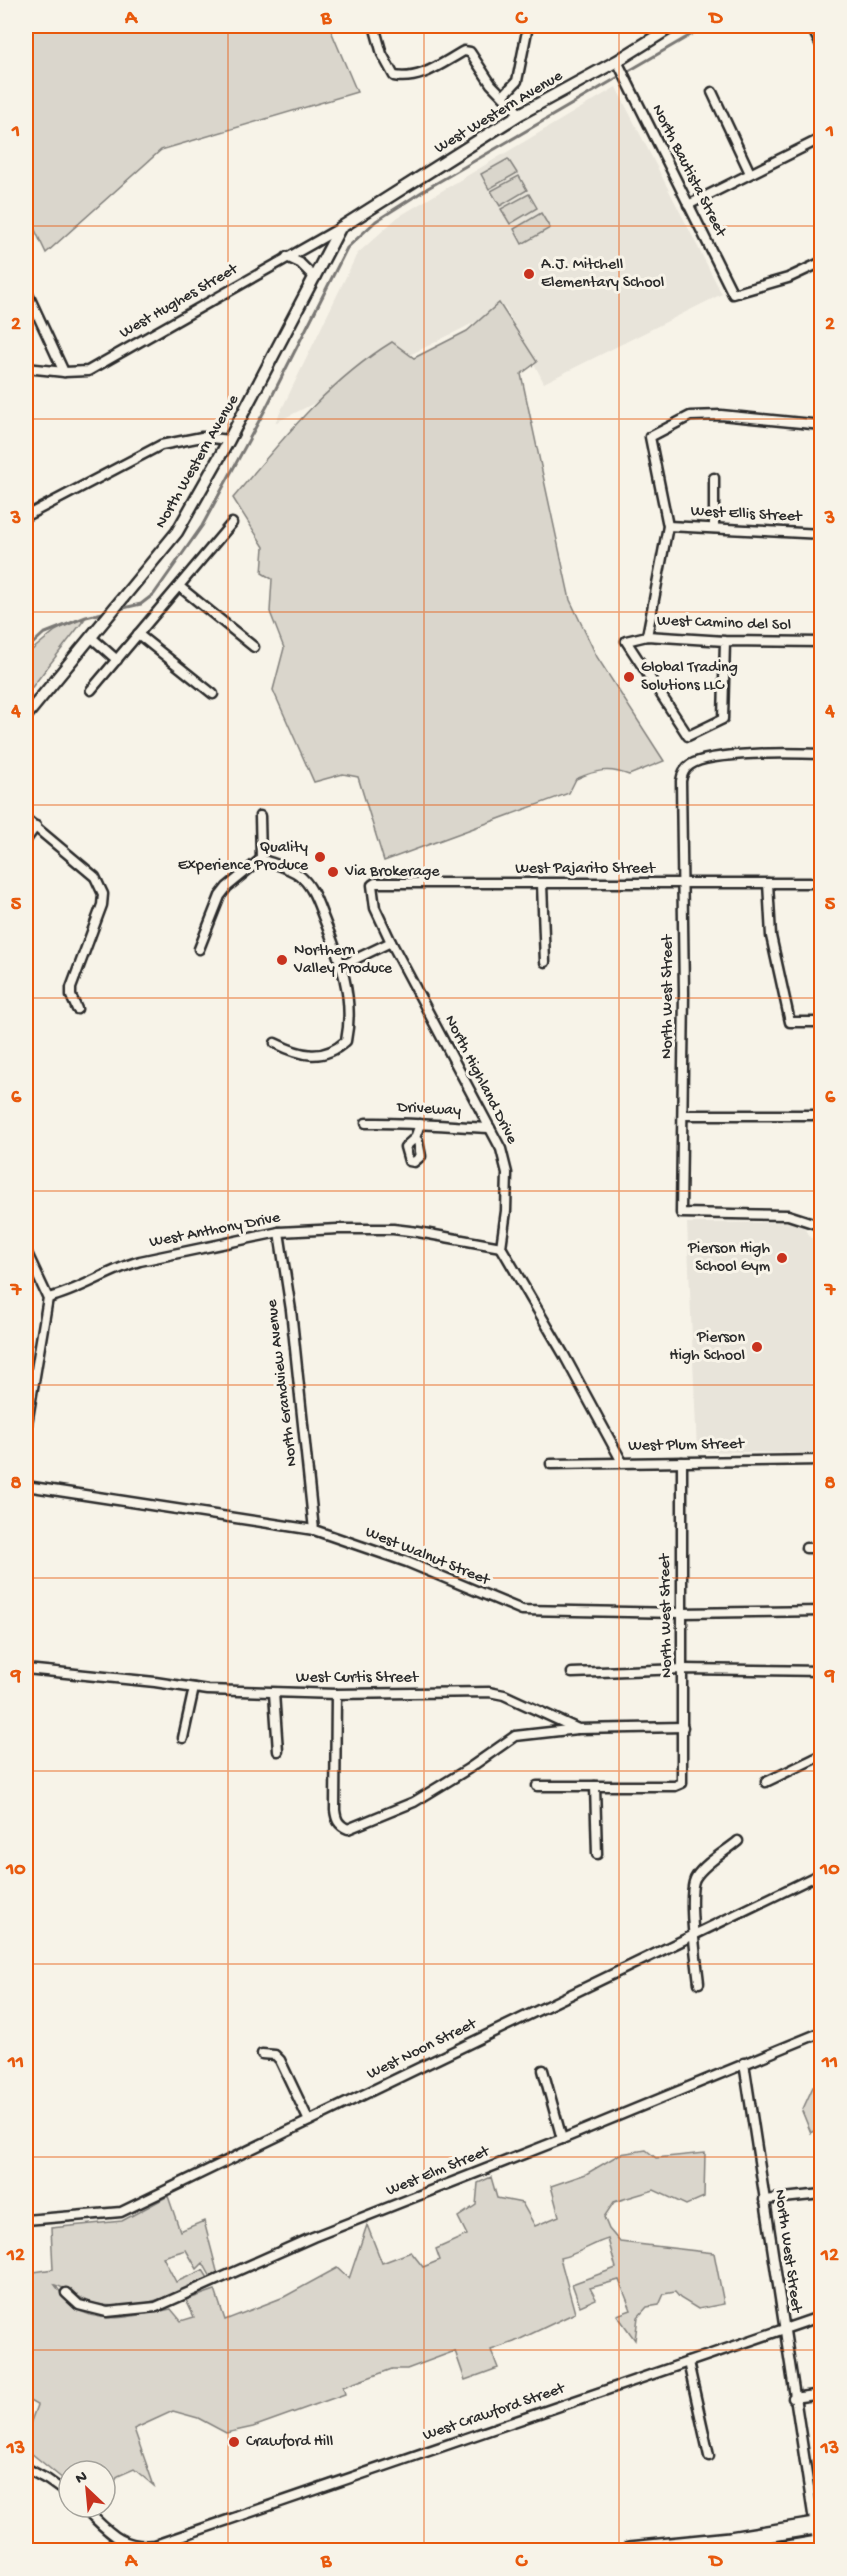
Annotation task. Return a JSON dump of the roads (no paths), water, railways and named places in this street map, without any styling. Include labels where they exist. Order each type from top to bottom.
[{"type":"highway","points":[[630,2550],[730,2540],[815,2526]]},
{"type":"highway","points":[[782,2550],[818,2547]]},
{"type":"street","points":[[376,26],[382,54],[394,76],[406,79],[429,71],[464,51],[470,52],[491,84],[520,114]]},
{"type":"street","points":[[503,96],[516,81],[528,26]]},
{"type":"street","name":"West Western Avenue","points":[[340,228],[520,114],[674,26]]},
{"type":"street","points":[[813,30],[822,46]]},
{"type":"street","name":"North Bautista Street","points":[[616,61],[733,294],[788,278],[822,262]]},
{"type":"street","points":[[712,92],[750,173]]},
{"type":"street","points":[[688,205],[822,138]]},
{"type":"street","name":"West Hughes Street","points":[[26,368],[83,372],[97,367],[287,256],[340,228]]},
{"type":"street","name":"North Western Avenue","points":[[26,716],[177,532],[229,440],[340,228]]},
{"type":"street","points":[[287,256],[300,263],[315,278]]},
{"type":"street","points":[[26,290],[64,372]]},
{"type":"street","points":[[647,636],[668,526],[650,437],[690,416],[721,415],[822,425]]},
{"type":"street","points":[[26,516],[161,445],[202,437],[229,440]]},
{"type":"street","points":[[714,478],[714,528]]},
{"type":"street","points":[[91,690],[232,523]]},
{"type":"street","name":"West Ellis Street","points":[[668,526],[822,534]]},
{"type":"street","points":[[180,587],[254,646]]},
{"type":"street","points":[[138,634],[213,694]]},
{"type":"street","name":"West Camino del Sol","points":[[725,641],[723,719],[688,736],[626,641],[647,636],[725,641],[822,642]]},
{"type":"street","points":[[92,638],[117,660]]},
{"type":"street","name":"North West Street","points":[[822,754],[753,753],[696,762],[683,771],[681,781],[684,982],[681,1213],[788,1215],[822,1226]]},
{"type":"street","points":[[260,816],[261,859]]},
{"type":"street","points":[[26,819],[95,877],[103,894],[102,905],[70,988],[70,996],[77,1009]]},
{"type":"street","points":[[26,840],[36,826]]},
{"type":"street","points":[[199,949],[220,896],[227,887],[261,859]]},
{"type":"street","points":[[261,859],[290,869],[307,883],[315,896],[342,965],[349,1012],[346,1041],[326,1054],[313,1055],[288,1050],[275,1043]]},
{"type":"street","name":"West Pajarito Street","points":[[375,908],[371,889],[375,883],[681,885],[822,883]]},
{"type":"street","points":[[768,883],[771,936],[790,1022],[822,1022]]},
{"type":"street","points":[[543,884],[545,963]]},
{"type":"street","name":"North Highland Drive","points":[[375,908],[501,1149],[507,1173],[506,1211],[501,1247]]},
{"type":"street","points":[[342,965],[391,942]]},
{"type":"street","points":[[683,1115],[822,1114]]},
{"type":"street","name":"Driveway","points":[[366,1124],[407,1122],[490,1128]]},
{"type":"street","points":[[415,1138],[420,1124]]},
{"type":"street","name":"West Anthony Drive","points":[[48,1298],[140,1261],[279,1232],[348,1228],[393,1229],[501,1247]]},
{"type":"street","name":"North Grandview Avenue","points":[[279,1232],[291,1310],[314,1530]]},
{"type":"street","points":[[501,1247],[564,1355],[622,1462]]},
{"type":"street","points":[[26,1251],[48,1298],[26,1430]]},
{"type":"street","name":"West Plum Street","points":[[551,1464],[822,1460]]},
{"type":"street","name":"North West Street","points":[[595,1786],[675,1786],[682,1783],[684,1769],[681,1613],[682,1462]]},
{"type":"street","name":"West Walnut Street","points":[[26,1486],[314,1530],[407,1562],[513,1608],[681,1613],[822,1611]]},
{"type":"street","points":[[806,1548],[822,1548]]},
{"type":"street","name":"West Curtis Street","points":[[26,1669],[194,1688],[274,1693],[489,1692],[504,1695],[578,1729],[683,1727]]},
{"type":"street","points":[[572,1673],[683,1669],[822,1671]]},
{"type":"street","points":[[183,1738],[194,1688]]},
{"type":"street","points":[[274,1693],[278,1751]]},
{"type":"street","points":[[336,1694],[335,1810],[336,1819],[348,1829],[414,1802],[468,1769],[515,1736],[578,1729]]},
{"type":"street","points":[[766,1782],[822,1755]]},
{"type":"street","points":[[537,1786],[595,1786],[597,1854]]},
{"type":"street","points":[[699,1983],[693,1935],[694,1881],[701,1871],[738,1841]]},
{"type":"street","name":"West Noon Street","points":[[26,2220],[121,2212],[822,1873]]},
{"type":"street","name":"West Elm Street","points":[[66,2293],[79,2305],[107,2312],[156,2307],[313,2237],[562,2139],[822,2032]]},
{"type":"street","points":[[262,2054],[275,2055],[280,2060],[309,2121]]},
{"type":"street","name":"North West Street","points":[[744,2063],[818,2547]]},
{"type":"street","points":[[543,2070],[562,2139]]},
{"type":"street","points":[[764,2200],[822,2194]]},
{"type":"street","name":"West Crawford Street","points":[[96,2519],[126,2544],[138,2547],[155,2545],[822,2316]]},
{"type":"street","points":[[688,2362],[709,2456]]},
{"type":"street","points":[[794,2398],[822,2394]]},
{"type":"street","points":[[26,2468],[57,2486]]},
{"type":"waterway","points":[[119,609],[141,604],[154,594],[202,526],[266,408],[347,248],[376,221],[428,188],[706,26]]},
{"type":"waterway","points":[[26,650],[43,634],[86,617],[107,612]]},
{"type":"place","name":"A.J. Mitchell Elementary School","points":[[529,274]]},
{"type":"place","name":"Global Trading Solutions LLC","points":[[629,677]]},
{"type":"place","name":"Quality Experience Produce","points":[[320,857]]},
{"type":"place","name":"Via Brokerage","points":[[333,872]]},
{"type":"place","name":"Northern Valley Produce","points":[[282,960]]},
{"type":"place","name":"Pierson High School Gym","points":[[782,1258]]},
{"type":"place","name":"Pierson High School","points":[[757,1347]]},
{"type":"place","name":"Crawford Hill","points":[[234,2442]]}]
